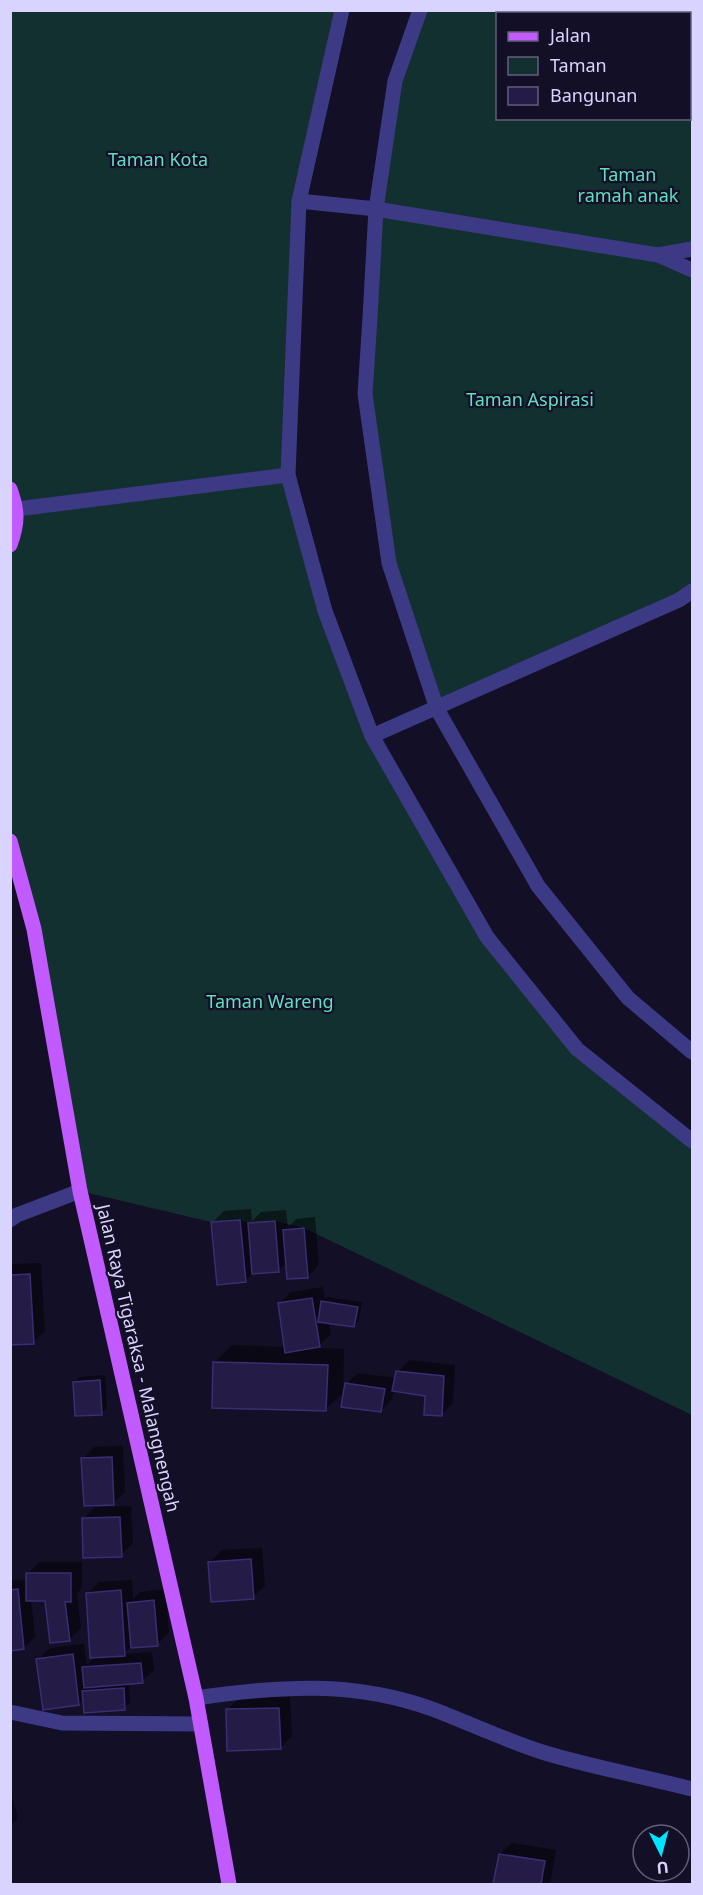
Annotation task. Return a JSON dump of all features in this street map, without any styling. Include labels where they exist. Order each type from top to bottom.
[{"type":"main road","points":[[10,489],[17,509],[16,529],[10,545]]},
{"type":"main road","name":"Jalan Raya Tigaraksa - Malangnengah","points":[[10,841],[34,929],[81,1191],[196,1698],[229,1884]]},
{"type":"street","points":[[342,10],[299,201],[288,475],[326,611],[372,736],[487,937],[577,1049],[693,1141]]},
{"type":"street","points":[[420,10],[395,81],[376,209],[365,394],[388,563],[437,709],[538,886],[628,998],[693,1052]]},
{"type":"street","points":[[299,201],[376,209],[658,255],[693,270]]},
{"type":"street","points":[[658,255],[693,249]]},
{"type":"street","points":[[17,509],[288,475]]},
{"type":"street","points":[[372,736],[686,599],[693,591]]},
{"type":"street","points":[[10,1220],[17,1215],[81,1191]]},
{"type":"street","points":[[196,1698],[255,1689],[321,1687],[380,1695],[434,1710],[506,1740],[567,1760],[645,1776],[693,1790]]},
{"type":"street","points":[[10,1712],[62,1723],[201,1724]]},
{"type":"green space","name":"Taman Wareng","points":[[10,11],[342,11],[299,201],[288,475],[372,736],[487,937],[577,1049],[692,1141],[692,1415],[304,1228],[275,1221],[211,1222],[80,1191],[11,841]]},
{"type":"green space","name":"Taman Aspirasi","points":[[420,11],[692,11],[692,249],[659,255],[692,270],[692,591],[437,709],[389,563],[365,394],[395,81]]},
{"type":"building","points":[[240,1220],[246,1282],[217,1285],[211,1222]]},
{"type":"building","points":[[275,1221],[279,1272],[252,1274],[248,1223]]},
{"type":"building","points":[[304,1228],[308,1278],[287,1279],[283,1230]]},
{"type":"building","points":[[30,1274],[34,1344],[10,1345],[10,1275]]},
{"type":"building","points":[[312,1298],[320,1347],[285,1353],[278,1303]]},
{"type":"building","points":[[321,1301],[358,1307],[354,1327],[318,1322]]},
{"type":"building","points":[[213,1362],[328,1365],[326,1411],[212,1408]]},
{"type":"building","points":[[396,1371],[444,1376],[442,1416],[424,1415],[425,1396],[392,1391]]},
{"type":"building","points":[[100,1380],[102,1415],[75,1416],[73,1382]]},
{"type":"building","points":[[345,1383],[385,1389],[381,1412],[341,1407]]},
{"type":"building","points":[[112,1457],[114,1505],[84,1506],[81,1458]]},
{"type":"building","points":[[120,1517],[122,1557],[83,1558],[82,1518]]},
{"type":"building","points":[[251,1559],[254,1599],[211,1602],[208,1562]]},
{"type":"building","points":[[26,1573],[71,1573],[71,1602],[65,1602],[70,1641],[50,1643],[45,1601],[26,1601]]},
{"type":"building","points":[[18,1589],[24,1649],[10,1651],[10,1590]]},
{"type":"building","points":[[121,1590],[125,1656],[90,1658],[86,1593]]},
{"type":"building","points":[[154,1600],[158,1646],[131,1648],[127,1603]]},
{"type":"building","points":[[73,1654],[79,1705],[43,1710],[36,1659]]},
{"type":"building","points":[[141,1663],[143,1683],[84,1688],[82,1667]]},
{"type":"building","points":[[124,1688],[125,1710],[84,1713],[82,1691]]},
{"type":"building","points":[[279,1708],[281,1749],[227,1751],[226,1709]]},
{"type":"building","points":[[499,1854],[545,1861],[541,1884],[493,1884]]},
{"type":"park label","name":"Taman Kota","points":[[158,159]]},
{"type":"park label","name":"Taman ramah anak","points":[[628,184]]}]
